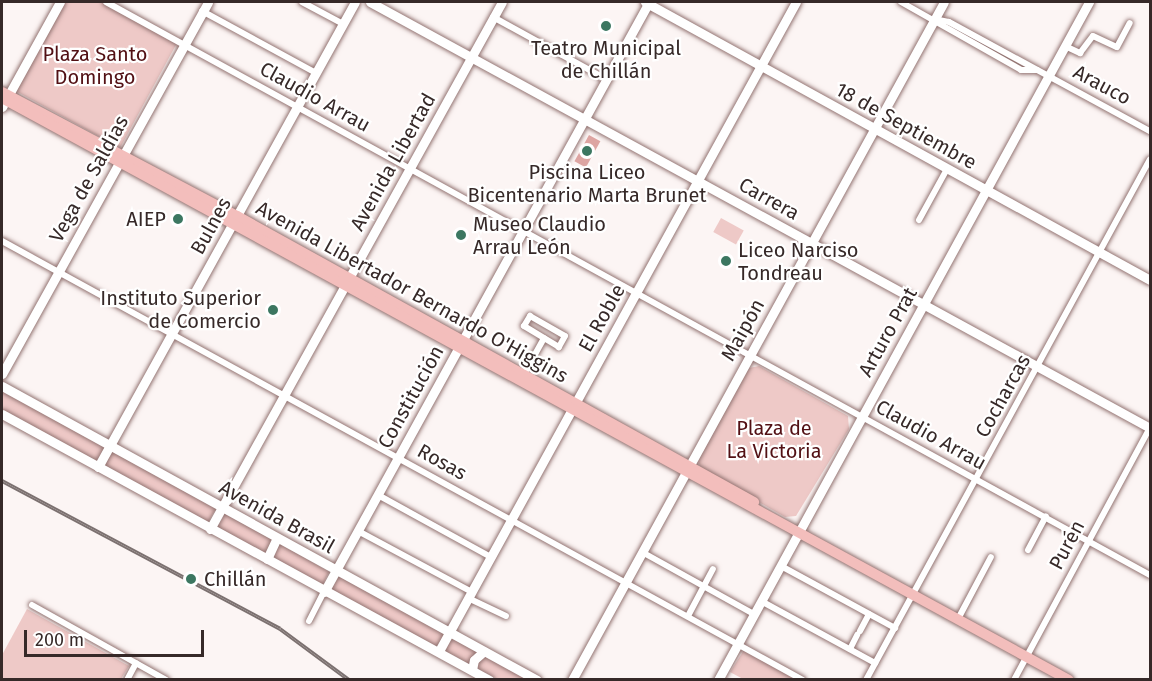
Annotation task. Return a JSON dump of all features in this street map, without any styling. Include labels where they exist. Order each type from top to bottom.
[{"type":"main road","name":"Avenida Libertador Bernardo O'Higgins","points":[[4,98],[234,220],[793,524],[799,532],[1069,680]]},
{"type":"main road","name":"Avenida Libertador Bernardo O'Higgins","points":[[461,344],[524,374],[574,406]]},
{"type":"street","points":[[4,98],[60,2]]},
{"type":"street","name":"Claudio Arrau","points":[[106,2],[1150,574]]},
{"type":"street","name":"Vega de Saldías","points":[[2,374],[208,2]]},
{"type":"street","points":[[302,2],[343,24]]},
{"type":"street","name":"Bulnes","points":[[98,467],[355,2]]},
{"type":"street","name":"Carrera","points":[[370,2],[1150,428]]},
{"type":"street","name":"Avenida Libertad","points":[[210,529],[224,508],[502,2]]},
{"type":"street","name":"18 de Septiembre","points":[[647,2],[1150,280]]},
{"type":"street","name":"Constitución","points":[[309,621],[647,2]]},
{"type":"street","name":"El Roble","points":[[439,651],[796,2]]},
{"type":"street","name":"Arauco","points":[[901,2],[934,19],[955,35],[1021,70],[1037,70],[1150,130]]},
{"type":"street","name":"Maipón","points":[[572,678],[944,2]]},
{"type":"street","name":"Arturo Prat","points":[[718,680],[1089,2]]},
{"type":"street","points":[[202,11],[316,73]]},
{"type":"street","points":[[493,17],[606,79]]},
{"type":"street","points":[[1065,46],[1080,53],[1093,36],[1116,47],[1130,23]]},
{"type":"street","name":"Cocharcas","points":[[866,680],[1150,159]]},
{"type":"street","points":[[919,220],[947,169]]},
{"type":"street","name":"Rosas","points":[[2,241],[803,680]]},
{"type":"street","points":[[530,316],[565,336],[559,346],[544,338],[524,326],[530,316]]},
{"type":"street","points":[[524,374],[544,338]]},
{"type":"street","name":"Avenida Brasil","points":[[2,386],[537,680]]},
{"type":"street","points":[[2,414],[324,592],[439,651],[489,680]]},
{"type":"street","name":"Purén","points":[[1014,680],[1150,428]]},
{"type":"street","points":[[378,495],[491,557]]},
{"type":"street","points":[[1028,550],[1046,516]]},
{"type":"street","points":[[358,531],[506,616]]},
{"type":"street","points":[[267,559],[277,538]]},
{"type":"street","points":[[642,552],[754,614]]},
{"type":"street","points":[[958,619],[991,558]]},
{"type":"street","points":[[780,566],[895,628]]},
{"type":"street","points":[[687,616],[713,569]]},
{"type":"street","points":[[761,601],[875,663]]},
{"type":"street","points":[[32,605],[166,680]]},
{"type":"street","points":[[850,649],[869,614]]},
{"type":"street","points":[[472,670],[474,660],[484,651]]},
{"type":"street","points":[[127,680],[136,663]]},
{"type":"green space","name":"Plaza Santo Domingo","points":[[62,2],[101,2],[177,43],[120,148],[14,90]]},
{"type":"green space","points":[[721,218],[744,231],[736,245],[713,232]]},
{"type":"green space","name":"Plaza de La Victoria","points":[[759,366],[848,416],[849,429],[796,516],[785,517],[701,469],[698,461],[749,368]]},
{"type":"green space","points":[[2,388],[105,448],[95,465],[2,411]]},
{"type":"green space","points":[[111,450],[216,508],[208,523],[103,465]]},
{"type":"green space","points":[[226,512],[329,572],[322,586],[217,528]]},
{"type":"green space","points":[[339,575],[447,632],[438,648],[331,591]]},
{"type":"green space","points":[[27,609],[129,666],[121,679],[2,679],[2,655]]},
{"type":"green space","points":[[453,637],[531,679],[497,679],[445,651]]},
{"type":"green space","points":[[744,650],[797,679],[743,679],[730,672]]},
{"type":"shaded area","name":"Piscina Liceo Bicentenario Marta Brunet","points":[[589,135],[600,141],[586,168],[574,161]]},
{"type":"railway","points":[[2,481],[280,629],[349,680]]},
{"type":"place","name":"Teatro Municipal de Chillán","points":[[606,26]]},
{"type":"place","name":"Piscina Liceo Bicentenario Marta Brunet","points":[[587,151]]},
{"type":"place","name":"AIEP","points":[[178,219]]},
{"type":"place","name":"Museo Claudio Arrau León","points":[[461,235]]},
{"type":"place","name":"Liceo Narciso Tondreau","points":[[726,261]]},
{"type":"place","name":"Instituto Superior de Comercio","points":[[273,310]]},
{"type":"place","name":"Chillán","points":[[191,579]]}]
